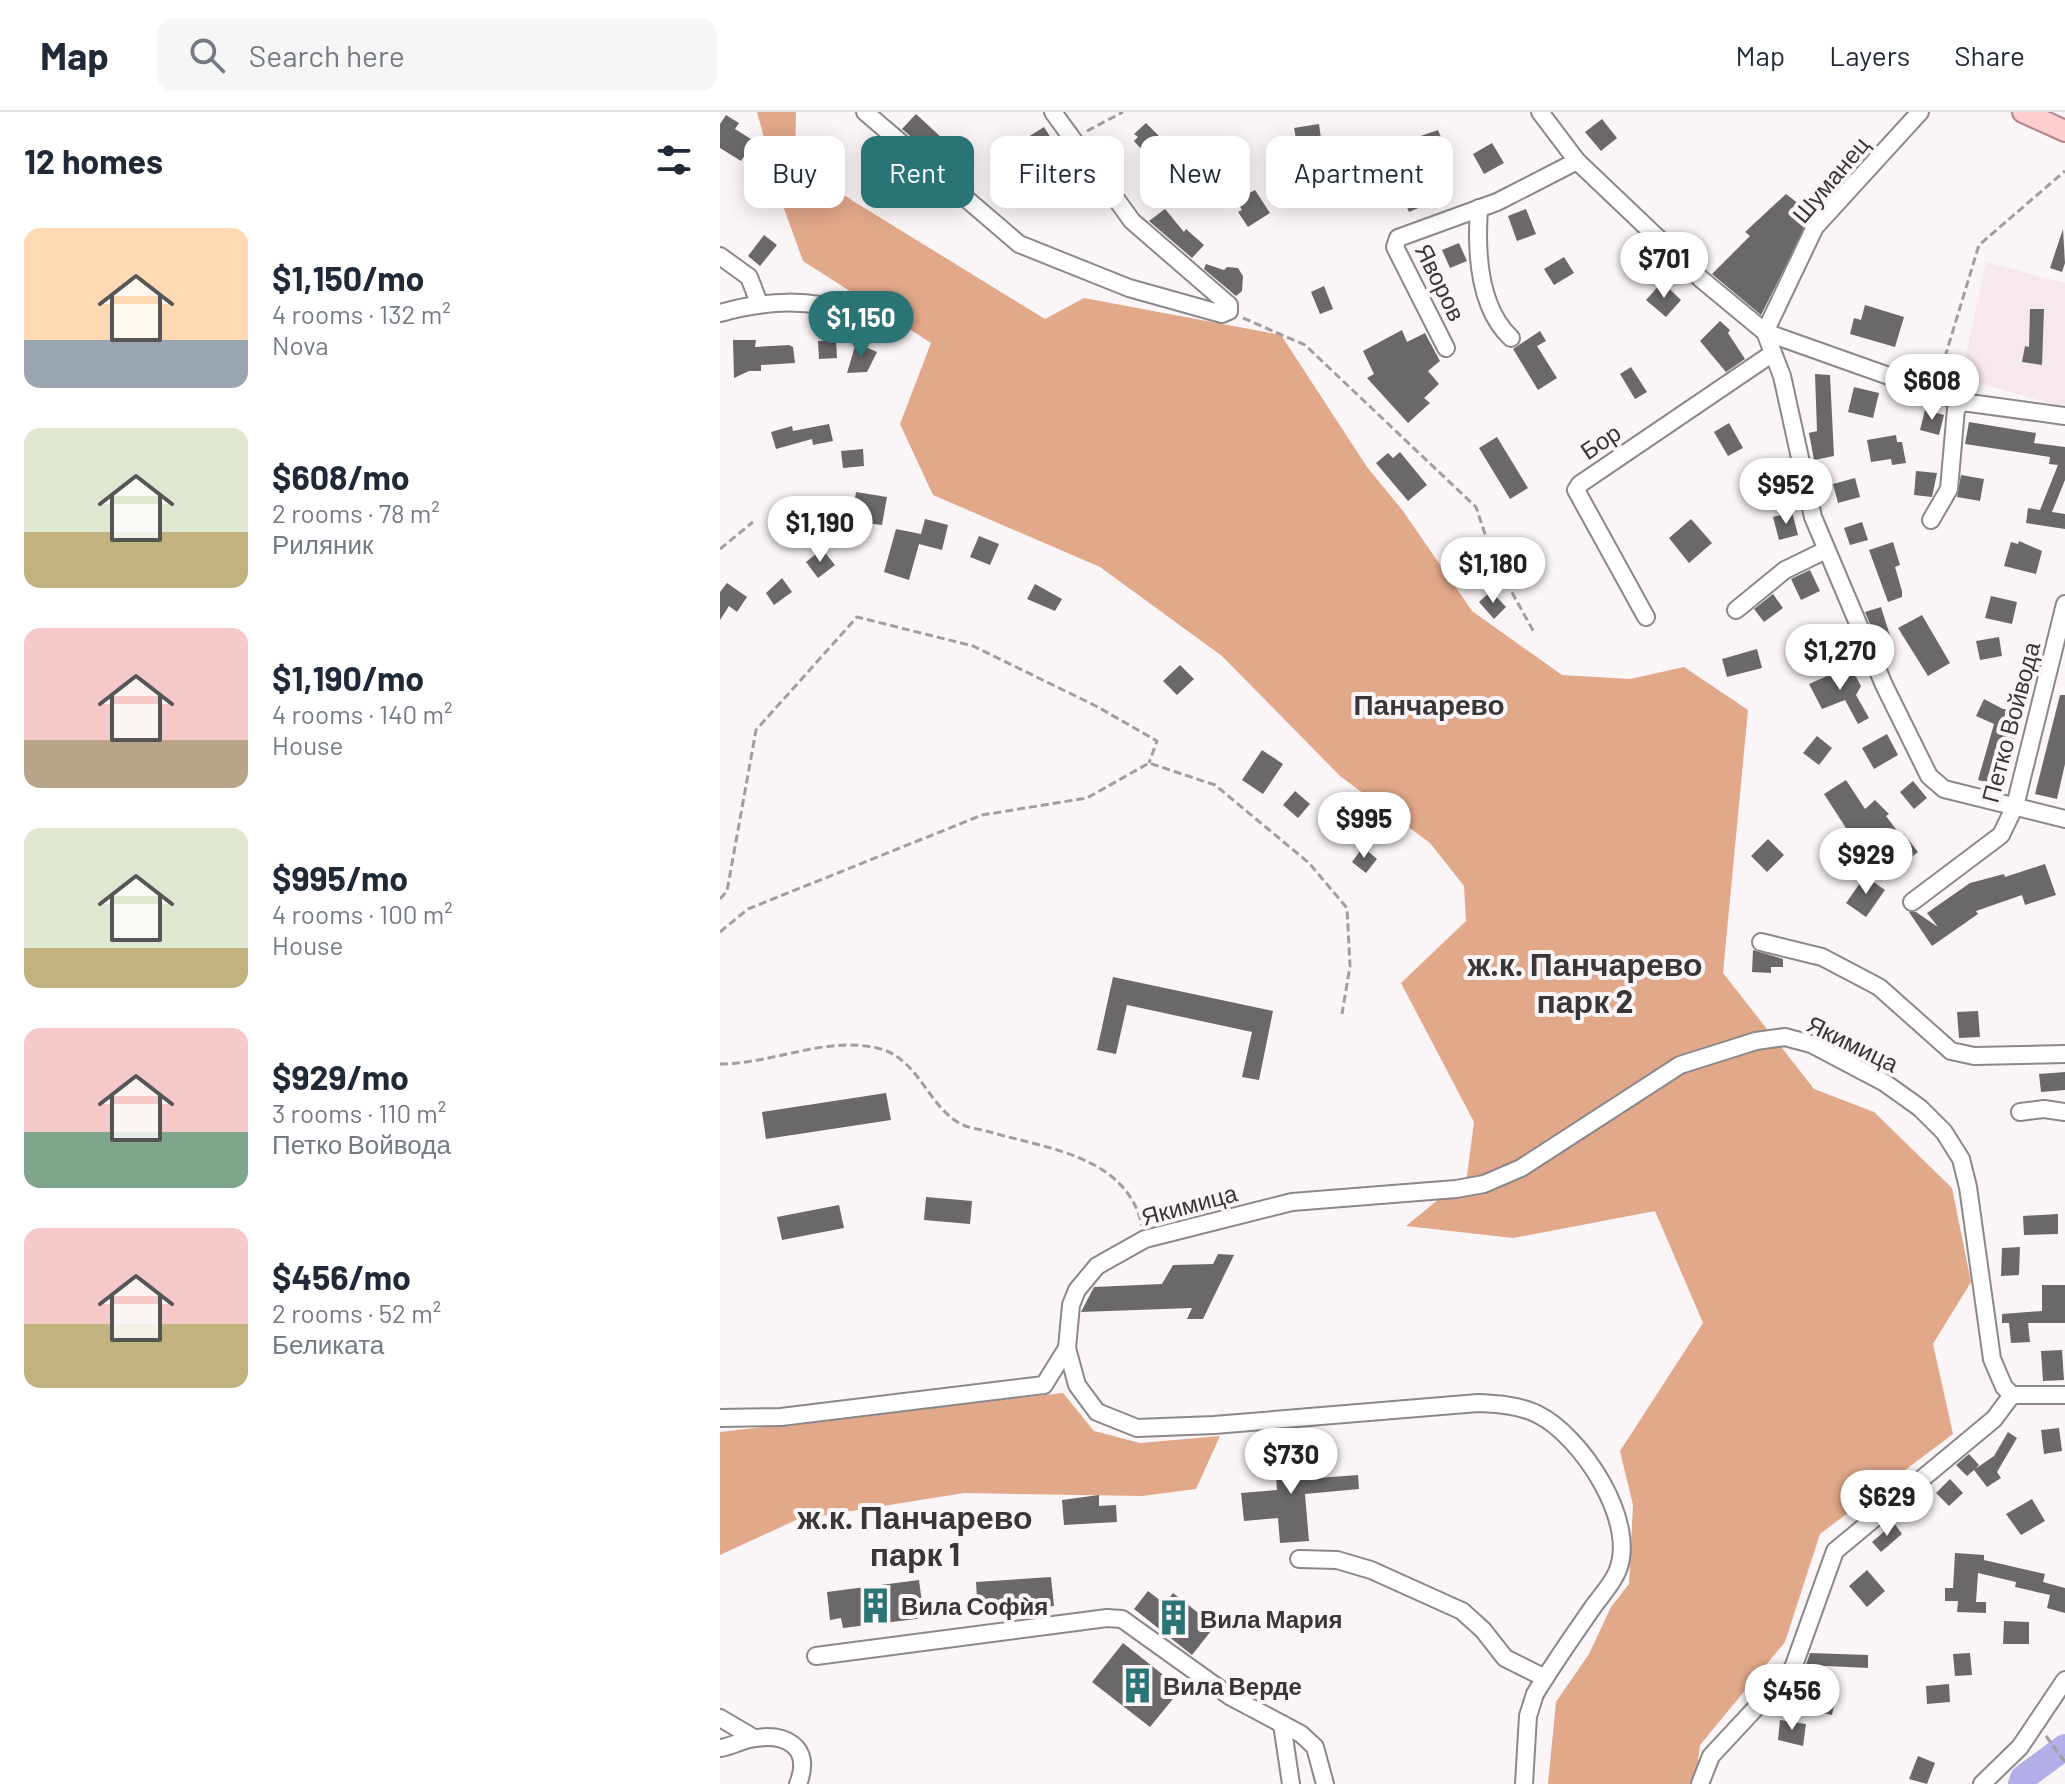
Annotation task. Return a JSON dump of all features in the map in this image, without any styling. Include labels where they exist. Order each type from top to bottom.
[{"type":"main road","points":[[2023,112],[2065,131]]},
{"type":"street","points":[[865,112],[1019,244],[1129,288],[1222,314],[1229,311],[1229,305],[1198,275],[1132,221],[1122,208]]},
{"type":"street","points":[[1053,112],[1068,136]]},
{"type":"street","points":[[1540,112],[1577,161],[1701,279],[1765,332],[1962,402],[2065,416]]},
{"type":"street","name":"Шуманец","points":[[1765,332],[1815,227],[1920,112]]},
{"type":"street","name":"Яворов","points":[[1446,348],[1395,247],[1398,238],[1479,208],[1577,161]]},
{"type":"street","points":[[1479,208],[1482,282],[1501,329],[1511,338]]},
{"type":"street","points":[[720,256],[749,277],[759,303]]},
{"type":"street","points":[[720,313],[759,303],[806,301],[856,314]]},
{"type":"street","points":[[1765,332],[1782,376],[1813,517],[1884,685],[1929,776],[1944,789],[2065,819]]},
{"type":"street","name":"Бор","points":[[1646,617],[1576,490],[1580,484],[1773,353]]},
{"type":"street","points":[[1931,520],[1949,489],[1956,409],[1962,402]]},
{"type":"street","points":[[1736,610],[1785,570],[1826,550]]},
{"type":"street","name":"Петко Войвода","points":[[1912,902],[2001,835],[2015,806],[2065,604]]},
{"type":"street","points":[[1761,942],[1822,957],[1879,987],[1943,1046],[1961,1054],[2065,1054]]},
{"type":"street","name":"Якимица","points":[[1524,1784],[1528,1716],[1545,1678],[1618,1571],[1622,1541],[1620,1517],[1587,1460],[1563,1431],[1537,1413],[1504,1404],[1478,1403],[1214,1425],[1137,1428],[1097,1412],[1077,1385],[1067,1348],[1071,1305],[1085,1278],[1097,1266],[1145,1239],[1292,1202],[1484,1184],[1521,1168],[1680,1065],[1756,1041],[1785,1037],[1811,1044],[1885,1083],[1920,1108],[1944,1132],[1961,1159],[1968,1187],[1992,1359],[2004,1387],[2012,1395]]},
{"type":"street","points":[[2020,1112],[2044,1109],[2065,1112]]},
{"type":"street","points":[[720,1418],[781,1417],[1044,1385],[1067,1348]]},
{"type":"street","points":[[1700,1784],[1711,1756],[1793,1668],[1835,1551],[1994,1419],[2012,1395],[2065,1395]]},
{"type":"street","points":[[1299,1559],[1337,1560],[1371,1570],[1462,1611],[1483,1630],[1505,1658],[1545,1678]]},
{"type":"street","points":[[816,1656],[1107,1618],[1122,1619],[1231,1697],[1301,1734],[1315,1747],[1325,1784]]},
{"type":"street","points":[[1982,1784],[2020,1747],[2064,1682]]},
{"type":"street","points":[[720,1718],[754,1738],[795,1744],[803,1759],[798,1784]]},
{"type":"street","points":[[1282,1724],[1291,1784]]},
{"type":"street","points":[[720,1748],[754,1738]]},
{"type":"path","points":[[1071,136],[1123,112]]},
{"type":"path","points":[[1935,391],[1979,245],[2065,171]]},
{"type":"path","points":[[1229,311],[1305,345],[1476,507],[1493,558],[1535,634]]},
{"type":"path","points":[[720,549],[753,522]]},
{"type":"path","points":[[720,899],[727,891],[756,730],[857,617],[973,646],[1096,706],[1157,741],[1149,763],[1087,798],[982,815],[748,909],[720,932]]},
{"type":"path","points":[[1149,763],[1215,785],[1309,863],[1347,908],[1350,966],[1342,1014]]},
{"type":"path","points":[[720,1064],[743,1064],[810,1049],[845,1046],[878,1048],[889,1052],[900,1057],[921,1079],[936,1103],[958,1123],[1091,1161],[1111,1173],[1127,1191],[1139,1212],[1145,1239]]},
{"type":"path","points":[[2050,1740],[2065,1762]]},
{"type":"shaded area","points":[[757,112],[796,112],[796,136],[764,136]]},
{"type":"shaded area","points":[[845,195],[1045,319],[1084,298],[1281,335],[1367,467],[1403,511],[1472,611],[1562,675],[1630,679],[1684,667],[1748,710],[1723,973],[1814,1089],[1874,1112],[1952,1188],[1971,1282],[1933,1344],[1953,1434],[1820,1534],[1785,1642],[1700,1745],[1695,1784],[1548,1784],[1556,1702],[1589,1654],[1611,1607],[1629,1584],[1633,1505],[1620,1451],[1703,1323],[1655,1211],[1513,1238],[1406,1226],[1467,1176],[1474,1122],[1401,983],[1466,921],[1464,886],[1430,843],[1340,776],[1222,656],[1100,567],[933,495],[900,424],[931,343],[803,261],[784,208],[845,208]]},
{"type":"shaded area","points":[[1986,262],[2065,283],[2065,408],[1961,378]]},
{"type":"shaded area","points":[[1063,1393],[1094,1431],[1140,1443],[1220,1436],[1196,1489],[1142,1496],[964,1493],[796,1520],[720,1555],[720,1432]]},
{"type":"building","points":[[916,114],[940,136],[910,136],[902,129]]},
{"type":"building","points":[[726,115],[739,123],[735,129],[746,136],[741,161],[720,148],[720,124]]},
{"type":"building","points":[[1602,119],[1617,138],[1601,151],[1585,132]]},
{"type":"building","points":[[1146,123],[1159,136],[1140,136],[1140,148],[1134,141],[1138,137],[1134,134]]},
{"type":"building","points":[[1319,124],[1321,136],[1295,136],[1294,128]]},
{"type":"building","points":[[1044,127],[1050,136],[1030,136]]},
{"type":"building","points":[[1438,130],[1441,136],[1421,136]]},
{"type":"building","points":[[1492,143],[1504,163],[1484,174],[1473,154]]},
{"type":"building","points":[[1255,190],[1270,213],[1248,227],[1238,212],[1241,208],[1250,208],[1250,193]]},
{"type":"building","points":[[1786,194],[1812,214],[1761,315],[1712,274],[1750,236],[1745,232]]},
{"type":"building","points":[[1165,209],[1184,232],[1186,229],[1204,245],[1192,258],[1149,221]]},
{"type":"building","points":[[1526,209],[1536,234],[1517,241],[1508,216]]},
{"type":"building","points":[[2063,229],[2065,263],[2062,272],[2050,268]]},
{"type":"building","points":[[764,235],[777,245],[760,266],[748,256]]},
{"type":"building","points":[[1459,243],[1467,261],[1450,268],[1442,250]]},
{"type":"building","points":[[1564,257],[1574,273],[1554,285],[1544,269]]},
{"type":"building","points":[[1206,264],[1224,270],[1227,267],[1238,268],[1243,276],[1242,291],[1236,296],[1204,269]]},
{"type":"building","points":[[1662,282],[1681,300],[1666,317],[1646,300]]},
{"type":"building","points":[[1324,286],[1333,309],[1320,314],[1311,292]]},
{"type":"building","points":[[1865,305],[1904,317],[1895,347],[1850,334],[1854,318],[1861,320]]},
{"type":"building","points":[[2030,309],[2044,309],[2042,365],[2022,362],[2025,346],[2029,347]]},
{"type":"building","points":[[1720,321],[1730,330],[1728,333],[1745,359],[1726,372],[1700,341]]},
{"type":"building","points":[[1402,330],[1407,342],[1425,333],[1440,361],[1428,371],[1439,384],[1424,398],[1430,403],[1408,423],[1367,378],[1374,374],[1363,351]]},
{"type":"building","points":[[1540,331],[1546,341],[1537,346],[1557,378],[1538,390],[1513,349]]},
{"type":"building","points":[[733,340],[756,340],[755,347],[789,345],[793,347],[795,363],[761,365],[761,371],[749,371],[734,378]]},
{"type":"building","points":[[836,340],[837,358],[819,359],[818,341]]},
{"type":"building","points":[[856,343],[877,352],[867,372],[847,373]]},
{"type":"building","points":[[1631,367],[1647,392],[1635,399],[1620,374]]},
{"type":"building","points":[[1815,374],[1830,375],[1834,456],[1814,460],[1809,433],[1817,431]]},
{"type":"building","points":[[1854,387],[1879,393],[1873,418],[1848,412]]},
{"type":"building","points":[[1925,410],[1944,415],[1939,435],[1920,430]]},
{"type":"building","points":[[1969,422],[2036,433],[2034,443],[2065,447],[2065,480],[2052,512],[2065,514],[2065,529],[2026,523],[2028,508],[2040,510],[2058,465],[2049,464],[2050,457],[1965,444]]},
{"type":"building","points":[[1729,423],[1743,448],[1728,456],[1714,432]]},
{"type":"building","points":[[829,424],[833,441],[813,445],[812,439],[776,449],[771,432],[792,426],[793,431]]},
{"type":"building","points":[[1896,435],[1897,442],[1902,442],[1906,463],[1892,465],[1891,459],[1871,462],[1867,440]]},
{"type":"building","points":[[1497,437],[1528,488],[1510,499],[1479,448]]},
{"type":"building","points":[[863,449],[864,466],[843,468],[841,451]]},
{"type":"building","points":[[1400,452],[1427,485],[1408,501],[1376,463],[1388,453],[1393,458]]},
{"type":"building","points":[[1778,466],[1784,485],[1752,494],[1746,475]]},
{"type":"building","points":[[1916,471],[1937,473],[1932,497],[1914,495]]},
{"type":"building","points":[[1961,475],[1984,479],[1980,501],[1957,497]]},
{"type":"building","points":[[1855,478],[1860,497],[1838,503],[1833,484]]},
{"type":"building","points":[[856,492],[887,497],[882,525],[851,521]]},
{"type":"building","points":[[1792,512],[1798,535],[1779,540],[1773,517]]},
{"type":"building","points":[[925,519],[948,525],[942,550],[919,544],[909,580],[884,572],[896,529],[921,534]]},
{"type":"building","points":[[1691,519],[1712,543],[1689,563],[1669,538]]},
{"type":"building","points":[[1862,522],[1868,540],[1850,545],[1844,528]]},
{"type":"building","points":[[979,536],[999,544],[990,565],[970,557]]},
{"type":"building","points":[[1517,538],[1540,563],[1530,572],[1507,547]]},
{"type":"building","points":[[2019,541],[2042,551],[2036,574],[2004,566],[2011,542],[2018,544]]},
{"type":"building","points":[[1893,542],[1900,565],[1895,567],[1902,597],[1888,602],[1869,550]]},
{"type":"building","points":[[822,549],[835,565],[818,578],[806,562]]},
{"type":"building","points":[[1810,570],[1820,591],[1801,600],[1791,579]]},
{"type":"building","points":[[782,578],[792,592],[774,605],[766,593]]},
{"type":"building","points":[[727,583],[747,597],[737,612],[729,606],[720,620],[720,592]]},
{"type":"building","points":[[1035,584],[1062,599],[1055,611],[1027,599]]},
{"type":"building","points":[[1491,591],[1506,607],[1494,619],[1479,602]]},
{"type":"building","points":[[1773,594],[1783,608],[1764,622],[1754,609]]},
{"type":"building","points":[[1991,596],[2017,602],[2012,624],[1985,618]]},
{"type":"building","points":[[1881,607],[1892,642],[1880,648],[1865,612]]},
{"type":"building","points":[[1922,615],[1950,663],[1928,676],[1898,628]]},
{"type":"building","points":[[1999,637],[2002,656],[1980,660],[1976,641]]},
{"type":"building","points":[[1757,649],[1762,668],[1727,677],[1722,659]]},
{"type":"building","points":[[1180,665],[1194,679],[1177,695],[1163,681]]},
{"type":"building","points":[[1850,666],[1861,686],[1856,695],[1869,718],[1858,724],[1845,700],[1822,709],[1809,684]]},
{"type":"building","points":[[2060,695],[2065,695],[2065,764],[2057,799],[2035,794]]},
{"type":"building","points":[[1984,699],[2003,709],[2021,710],[2002,786],[1978,780],[1994,724],[1976,716]]},
{"type":"building","points":[[1887,734],[1898,755],[1874,769],[1862,748]]},
{"type":"building","points":[[1817,736],[1832,748],[1819,765],[1803,753]]},
{"type":"building","points":[[1262,750],[1283,764],[1263,794],[1242,780]]},
{"type":"building","points":[[1846,780],[1865,809],[1875,800],[1889,814],[1886,816],[1901,836],[1904,834],[1918,852],[1894,870],[1867,834],[1856,844],[1843,830],[1846,828],[1824,794]]},
{"type":"building","points":[[1913,781],[1927,798],[1914,809],[1900,792]]},
{"type":"building","points":[[1295,791],[1310,804],[1298,818],[1283,805]]},
{"type":"building","points":[[1768,839],[1784,855],[1767,872],[1751,856]]},
{"type":"building","points":[[1363,847],[1377,859],[1366,873],[1352,862]]},
{"type":"building","points":[[2045,864],[2056,895],[2025,905],[2022,895],[1976,911],[1978,914],[1932,946],[1909,912],[1916,912],[1938,927],[1927,913],[1970,883],[2004,874],[2005,877]]},
{"type":"building","points":[[1865,876],[1885,890],[1866,917],[1846,903]]},
{"type":"building","points":[[1753,950],[1783,959],[1783,967],[1771,967],[1771,973],[1752,972]]},
{"type":"building","points":[[1113,977],[1273,1011],[1259,1080],[1242,1077],[1252,1032],[1127,1005],[1116,1054],[1097,1050]]},
{"type":"building","points":[[1978,1011],[1980,1037],[1959,1038],[1957,1012]]},
{"type":"building","points":[[2065,1072],[2065,1090],[2041,1092],[2039,1074]]},
{"type":"building","points":[[886,1093],[891,1120],[766,1139],[762,1112]]},
{"type":"building","points":[[926,1197],[972,1201],[970,1224],[924,1220]]},
{"type":"building","points":[[839,1205],[844,1228],[782,1240],[777,1217]]},
{"type":"building","points":[[2058,1214],[2058,1234],[2024,1235],[2023,1216]]},
{"type":"building","points":[[2020,1247],[2019,1275],[2001,1276],[2002,1248]]},
{"type":"building","points":[[1218,1254],[1234,1255],[1203,1319],[1187,1319],[1192,1308],[1081,1312],[1094,1287],[1162,1284],[1173,1265],[1213,1264]]},
{"type":"building","points":[[2042,1285],[2065,1285],[2065,1323],[2028,1323],[2030,1342],[2011,1343],[2009,1323],[2002,1323],[2002,1314],[2042,1311]]},
{"type":"building","points":[[2062,1350],[2064,1380],[2043,1381],[2041,1351]]},
{"type":"building","points":[[2059,1428],[2062,1451],[2044,1454],[2041,1430]]},
{"type":"building","points":[[2008,1432],[2017,1438],[1997,1472],[2001,1478],[1987,1487],[1974,1470],[1967,1476],[1956,1465],[1969,1454],[1979,1465],[1975,1469],[1994,1456]]},
{"type":"building","points":[[1303,1449],[1305,1479],[1358,1475],[1359,1489],[1305,1494],[1309,1541],[1280,1543],[1278,1518],[1244,1521],[1241,1493],[1277,1490],[1274,1452]]},
{"type":"building","points":[[1950,1479],[1963,1493],[1949,1506],[1936,1493]]},
{"type":"building","points":[[1099,1495],[1099,1506],[1116,1505],[1117,1522],[1064,1525],[1062,1500]]},
{"type":"building","points":[[2032,1499],[2045,1521],[2021,1535],[2006,1514]]},
{"type":"building","points":[[1894,1523],[1902,1534],[1881,1552],[1872,1542]]},
{"type":"building","points":[[1955,1553],[1984,1555],[1984,1560],[2045,1574],[2043,1582],[2065,1588],[2065,1613],[2047,1608],[2050,1595],[2015,1587],[2016,1582],[1978,1573],[1976,1602],[1986,1602],[1986,1613],[1957,1612],[1958,1601],[1945,1601],[1945,1588],[1953,1588]]},
{"type":"building","points":[[1867,1570],[1885,1591],[1867,1607],[1849,1586]]},
{"type":"building","points":[[1051,1577],[1054,1606],[978,1613],[976,1582]]},
{"type":"building","name":"Вила Софѝя","points":[[919,1580],[924,1618],[843,1628],[841,1618],[830,1620],[827,1592]]},
{"type":"building","name":"Вила Мария","points":[[1148,1591],[1165,1604],[1173,1593],[1215,1626],[1192,1655],[1134,1609]]},
{"type":"building","points":[[2004,1621],[2029,1622],[2029,1644],[2003,1644]]},
{"type":"building","name":"Вила Верде","points":[[1123,1643],[1181,1689],[1150,1727],[1092,1682]]},
{"type":"building","points":[[1810,1653],[1868,1655],[1868,1668],[1806,1665]]},
{"type":"building","points":[[1970,1653],[1972,1675],[1955,1676],[1953,1654]]},
{"type":"building","points":[[1807,1684],[1837,1690],[1832,1715],[1802,1709]]},
{"type":"building","points":[[1949,1684],[1950,1702],[1927,1704],[1926,1686]]},
{"type":"building","points":[[1780,1720],[1806,1724],[1803,1746],[1778,1740]]},
{"type":"building","points":[[1918,1756],[1935,1763],[1927,1784],[1909,1779]]},
{"type":"waterway","points":[[2021,1784],[2023,1778],[2065,1747]]},
{"type":"place","name":"Вила Софѝя","points":[[875,1605]]},
{"type":"place","name":"Вила Мария","points":[[1174,1618]]},
{"type":"place","name":"Вила Верде","points":[[1137,1685]]},
{"type":"district","name":"Панчарево","points":[[1429,704]]},
{"type":"district","name":"ж.к. Панчарево парк 2","points":[[1585,982]]},
{"type":"district","name":"ж.к. Панчарево парк 1","points":[[915,1534]]}]
